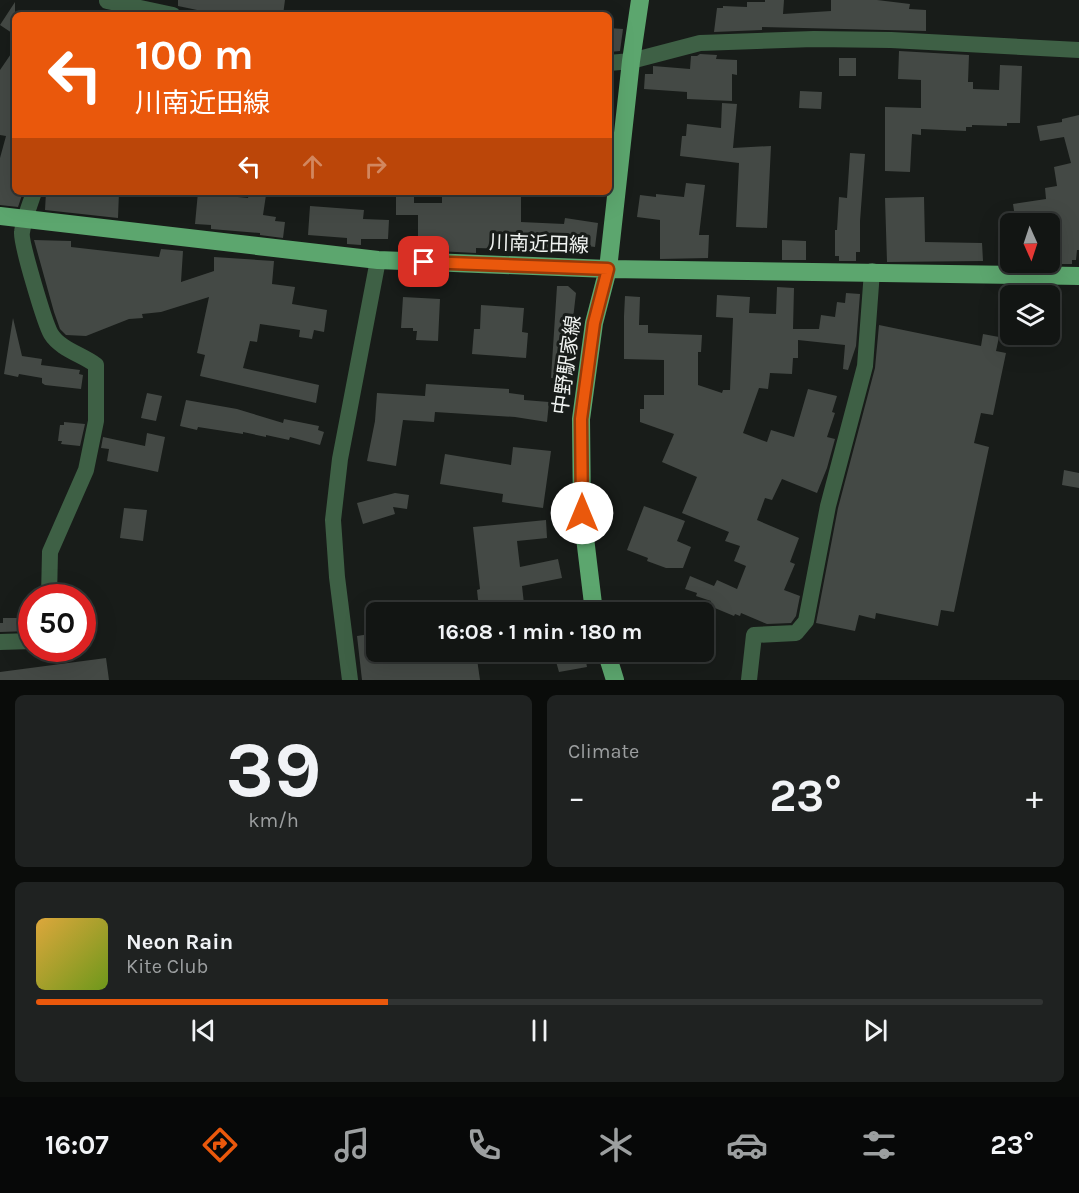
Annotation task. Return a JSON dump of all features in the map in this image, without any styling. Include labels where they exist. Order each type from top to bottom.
[{"type":"main road","name":"中野駅家線","points":[[593,602],[582,513],[581,419],[594,323],[608,269],[640,0]]},
{"type":"main road","name":"川南近田線","points":[[0,216],[378,260],[608,269],[1079,276]]},
{"type":"main road","points":[[609,662],[615,680]]},
{"type":"street","points":[[105,5],[153,12]]},
{"type":"street","points":[[612,63],[631,61],[700,43],[814,39],[891,40],[1079,50]]},
{"type":"street","points":[[33,195],[21,234],[43,313],[52,335],[69,349],[96,365],[96,420],[86,470],[50,552],[49,584]]},
{"type":"street","points":[[350,680],[337,577],[333,520],[340,459],[378,260]]},
{"type":"street","points":[[749,680],[754,635],[796,633],[806,621],[828,506],[865,366],[872,272]]},
{"type":"street","points":[[0,642],[18,641]]},
{"type":"building","points":[[178,0],[285,0],[283,12],[207,12],[178,6]]},
{"type":"building","points":[[765,0],[784,0],[783,14],[831,11],[831,0],[877,0],[910,4],[909,9],[926,10],[926,31],[762,27],[762,30],[714,32],[717,8],[747,7],[747,2],[765,2]]},
{"type":"building","points":[[15,2],[15,12],[12,12],[12,33],[0,25]]},
{"type":"building","points":[[612,28],[623,29],[620,51],[612,52]]},
{"type":"building","points":[[899,51],[969,55],[968,82],[973,82],[973,89],[999,90],[1000,65],[1022,66],[1020,123],[1007,123],[1007,126],[972,125],[972,127],[966,127],[966,131],[921,129],[921,135],[912,134],[910,172],[885,171],[885,107],[921,108],[921,80],[898,79]]},
{"type":"building","points":[[12,52],[12,195],[22,195],[18,207],[0,205],[0,158],[6,136],[0,135],[0,70]]},
{"type":"building","points":[[717,55],[716,59],[737,60],[737,75],[732,74],[732,101],[687,99],[687,92],[644,89],[645,74],[653,74],[653,66],[690,69],[691,56]]},
{"type":"building","points":[[839,58],[856,58],[856,76],[839,76]]},
{"type":"building","points":[[800,91],[822,92],[821,109],[799,108]]},
{"type":"building","points":[[722,103],[737,104],[733,148],[771,146],[767,228],[736,227],[739,163],[680,156],[682,136],[686,136],[687,124],[721,128]]},
{"type":"building","points":[[1079,115],[1079,250],[1072,264],[1060,264],[1060,213],[1014,213],[1013,204],[1046,199],[1045,188],[1057,186],[1054,167],[1071,163],[1064,137],[1040,141],[1037,126],[1062,122],[1062,119]]},
{"type":"building","points":[[850,153],[865,154],[860,252],[856,252],[856,261],[839,261],[839,256],[835,256],[835,230],[837,230],[839,197],[847,198]]},
{"type":"building","points":[[686,183],[705,185],[699,235],[709,235],[708,258],[660,259],[660,220],[637,217],[640,195],[684,197]]},
{"type":"building","points":[[46,195],[119,195],[118,218],[45,210]]},
{"type":"building","points":[[198,195],[248,198],[249,195],[266,195],[263,215],[276,217],[275,221],[285,222],[283,238],[260,235],[260,233],[211,229],[211,225],[195,224]]},
{"type":"building","points":[[396,195],[414,195],[414,203],[442,203],[442,195],[521,195],[521,222],[564,224],[565,218],[598,223],[595,247],[551,241],[550,250],[532,250],[532,253],[513,252],[508,249],[476,248],[476,253],[418,250],[418,215],[396,215]]},
{"type":"building","points":[[924,197],[925,242],[982,243],[983,261],[887,262],[885,198]]},
{"type":"building","points":[[310,206],[364,210],[363,219],[389,220],[388,239],[361,239],[361,245],[347,244],[347,238],[308,235]]},
{"type":"building","points":[[34,240],[71,241],[71,247],[159,257],[161,249],[183,251],[181,282],[214,271],[214,257],[274,261],[272,284],[295,287],[292,304],[327,310],[324,332],[314,330],[312,339],[299,337],[300,330],[260,324],[257,342],[250,341],[243,368],[319,385],[316,403],[200,376],[205,355],[197,353],[209,297],[161,312],[142,314],[143,318],[129,319],[86,336],[66,335],[60,329],[54,312]]},
{"type":"building","points":[[782,240],[806,241],[806,260],[782,260]]},
{"type":"building","points":[[557,286],[568,286],[576,293],[566,379],[551,378]]},
{"type":"building","points":[[777,287],[794,288],[793,329],[819,329],[821,315],[835,317],[837,302],[845,303],[846,293],[860,294],[856,346],[848,370],[843,369],[845,345],[798,340],[798,358],[793,358],[792,374],[770,373],[768,389],[759,388],[743,433],[767,442],[771,430],[794,437],[808,389],[837,396],[832,412],[835,413],[827,437],[835,439],[817,493],[782,479],[772,500],[765,498],[757,520],[799,538],[790,562],[795,564],[784,590],[800,596],[796,616],[791,623],[767,624],[741,613],[740,616],[735,614],[734,616],[714,608],[714,602],[696,596],[697,593],[685,589],[690,576],[714,586],[717,580],[737,589],[746,566],[734,561],[740,546],[725,541],[729,532],[682,513],[697,477],[662,462],[674,434],[640,422],[640,409],[644,409],[644,395],[664,395],[664,360],[624,359],[625,296],[640,297],[639,325],[648,325],[648,333],[702,335],[701,352],[698,352],[698,385],[722,393],[723,390],[730,390],[733,318],[716,317],[717,295],[750,297],[749,313],[776,314]]},
{"type":"building","points":[[403,297],[440,299],[438,341],[416,340],[417,331],[413,331],[413,328],[401,328]]},
{"type":"building","points":[[481,305],[524,308],[522,332],[528,333],[526,358],[472,354],[474,329],[480,329]]},
{"type":"building","points":[[13,318],[22,356],[42,359],[41,365],[80,370],[79,374],[83,375],[81,389],[45,385],[42,383],[42,378],[4,374]]},
{"type":"building","points":[[879,325],[981,346],[983,334],[999,337],[996,351],[1006,353],[993,415],[981,413],[974,443],[989,447],[954,612],[941,610],[938,626],[876,613],[875,619],[859,615],[855,631],[816,623],[838,508],[875,368]]},
{"type":"building","points":[[426,384],[509,389],[509,393],[524,395],[524,400],[549,402],[547,422],[515,417],[435,412],[434,422],[403,420],[396,466],[367,461],[375,421],[377,393],[425,396]]},
{"type":"building","points":[[147,393],[162,396],[156,421],[141,418]]},
{"type":"building","points":[[186,400],[237,409],[283,423],[284,419],[319,426],[318,430],[324,432],[320,445],[290,437],[289,440],[198,427],[197,430],[180,426]]},
{"type":"building","points":[[64,422],[85,424],[80,446],[61,444],[62,441],[58,441],[60,425],[64,425]]},
{"type":"building","points":[[147,433],[165,437],[158,472],[107,461],[109,449],[101,448],[103,437],[145,446]]},
{"type":"building","points":[[513,447],[551,451],[543,508],[502,502],[503,494],[440,484],[445,454],[511,465]]},
{"type":"building","points":[[1064,470],[1079,473],[1079,488],[1062,485]]},
{"type":"building","points":[[395,493],[409,495],[407,509],[393,507],[395,514],[363,524],[357,503]]},
{"type":"building","points":[[644,506],[685,521],[677,541],[691,547],[683,568],[666,568],[627,550]]},
{"type":"building","points":[[124,508],[147,510],[143,541],[120,538]]},
{"type":"building","points":[[546,520],[547,538],[517,541],[520,567],[558,559],[562,578],[522,586],[524,602],[478,602],[477,590],[480,589],[473,527]]},
{"type":"building","points":[[3,618],[18,618],[18,631],[0,632],[0,623],[3,623]]},
{"type":"building","points":[[366,635],[366,662],[477,662],[480,680],[362,680],[357,636]]},
{"type":"building","points":[[106,658],[109,680],[0,680],[0,672],[76,662],[96,662],[96,659]]},
{"type":"building","points":[[556,662],[586,662],[587,667],[559,672]]},
{"type":"route","points":[[424,262],[608,269],[594,323],[581,419],[582,513]]}]
